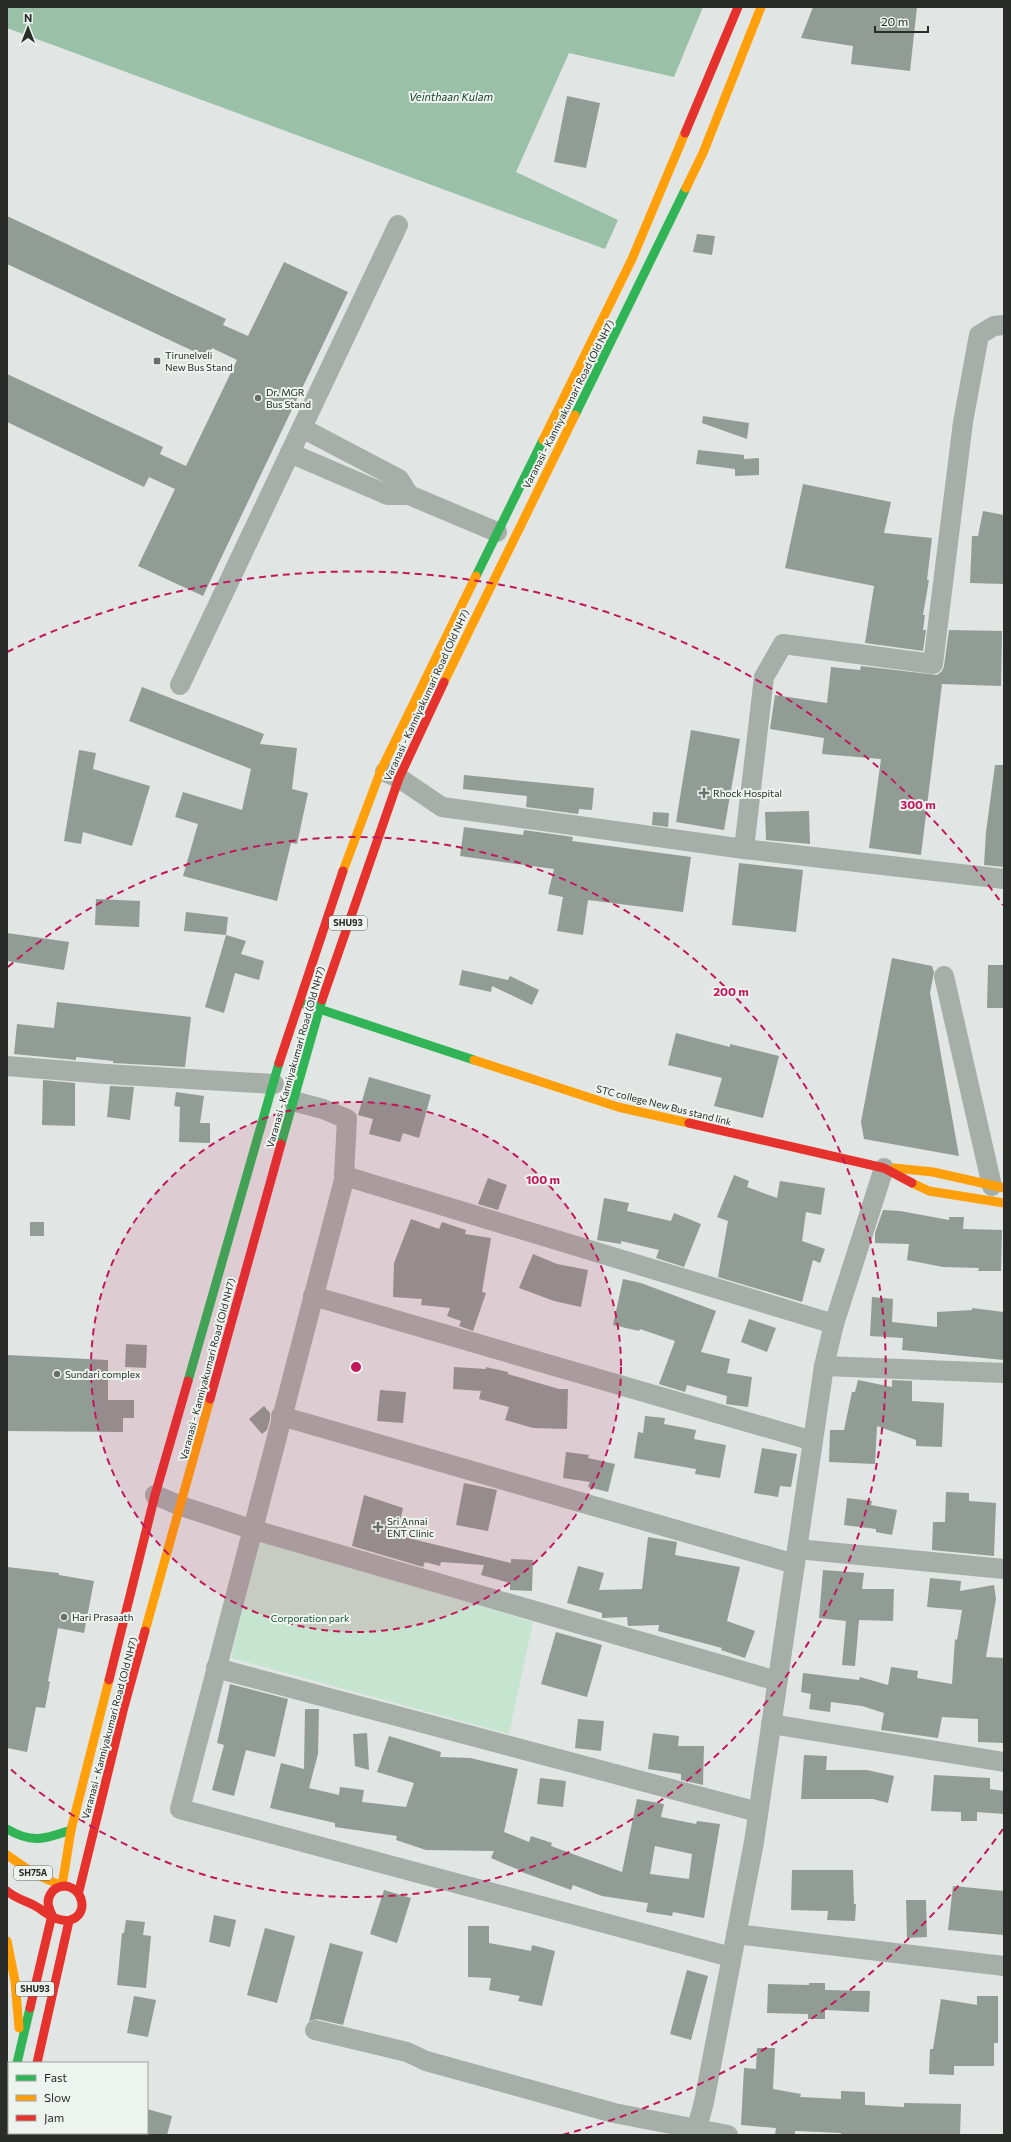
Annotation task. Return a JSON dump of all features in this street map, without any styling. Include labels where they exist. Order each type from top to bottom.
[{"type":"main road","name":"Varanasi - Kanniyakumari Road (Old NH7)","points":[[62,1886],[71,1830],[155,1495],[274,1084],[331,902],[390,774],[497,532],[632,259],[738,7]]},
{"type":"main road","name":"Varanasi - Kanniyakumari Road (Old NH7)","points":[[37,2062],[70,1921],[83,1909],[83,1898],[79,1891],[124,1707],[318,1010],[390,774],[457,654],[703,153],[761,7]]},
{"type":"main road","name":"STC college New Bus stand link","points":[[299,1002],[318,1010],[618,1107],[884,1168],[929,1191],[1004,1203]]},
{"type":"main road","points":[[884,1168],[933,1172],[998,1187]]},
{"type":"main road","points":[[7,1829],[16,1835],[40,1841],[71,1830]]},
{"type":"main road","name":"SH75A","points":[[7,1855],[33,1873],[62,1886]]},
{"type":"main road","points":[[62,1886],[70,1886],[79,1891]]},
{"type":"main road","name":"SHU93","points":[[17,2062],[52,1915],[48,1907],[49,1896],[55,1888],[62,1886]]},
{"type":"main road","name":"SH75A","points":[[7,1891],[52,1915]]},
{"type":"main road","points":[[52,1915],[60,1920],[70,1921]]},
{"type":"main road","points":[[7,1941],[15,1981],[13,2017],[21,2047]]},
{"type":"street","points":[[180,685],[398,225]]},
{"type":"street","points":[[744,850],[764,677],[783,644],[933,664],[963,422],[979,335],[994,326],[1004,325]]},
{"type":"street","points":[[302,428],[400,479],[409,495]]},
{"type":"street","points":[[290,453],[388,495],[409,495],[497,532]]},
{"type":"street","points":[[390,774],[442,807],[744,850],[1004,879]]},
{"type":"street","points":[[944,976],[998,1187]]},
{"type":"street","points":[[7,1066],[274,1084]]},
{"type":"street","points":[[293,1101],[323,1109],[347,1119],[344,1176],[251,1529],[180,1809],[731,1957]]},
{"type":"street","points":[[696,2132],[704,2102],[758,1812],[824,1366],[834,1324],[884,1168]]},
{"type":"street","points":[[344,1176],[834,1324]]},
{"type":"street","points":[[313,1296],[813,1441]]},
{"type":"street","points":[[824,1366],[1004,1373]]},
{"type":"street","points":[[281,1416],[796,1556],[1004,1569]]},
{"type":"street","points":[[155,1495],[181,1506],[251,1529],[777,1681]]},
{"type":"street","points":[[216,1668],[758,1812]]},
{"type":"street","points":[[771,1724],[1004,1762]]},
{"type":"street","points":[[736,1934],[1004,1966]]},
{"type":"street","points":[[315,2030],[407,2052],[426,2061],[614,2113],[696,2132],[728,2135]]},
{"type":"green space","name":"Corporation park","points":[[260,1540],[533,1622],[509,1734],[231,1658]]},
{"type":"water","name":"Veinthaan Kulam","points":[[7,7],[703,7],[674,77],[569,53],[516,172],[618,220],[605,249],[7,28]]},
{"type":"building","points":[[813,7],[917,7],[910,71],[851,64],[853,46],[801,38]]},
{"type":"building","points":[[567,96],[600,103],[586,168],[554,162]]},
{"type":"building","name":"Dr. MGR Bus Stand","points":[[7,216],[226,319],[223,325],[248,336],[284,262],[348,292],[203,596],[138,566],[175,489],[149,477],[144,487],[7,422],[7,374],[163,447],[160,454],[186,466],[237,360],[212,348],[208,358],[7,264]]},
{"type":"building","points":[[697,234],[715,236],[712,255],[693,252]]},
{"type":"building","points":[[703,416],[749,423],[747,439],[702,423]]},
{"type":"building","points":[[698,450],[744,455],[744,459],[759,458],[759,475],[735,476],[735,469],[696,464]]},
{"type":"building","points":[[803,484],[891,502],[884,533],[932,538],[927,580],[929,580],[923,615],[925,615],[923,630],[926,630],[923,651],[865,643],[874,586],[785,568]]},
{"type":"building","points":[[983,511],[1004,515],[1004,584],[970,583],[972,536],[978,536]]},
{"type":"building","points":[[949,630],[1002,631],[1001,686],[942,684],[921,855],[869,848],[881,759],[822,754],[824,738],[770,729],[775,695],[827,703],[831,667],[860,670],[861,666],[937,675],[942,671],[944,666]]},
{"type":"building","points":[[142,687],[264,734],[260,744],[297,748],[292,789],[308,793],[297,844],[291,843],[277,901],[183,876],[198,824],[175,817],[183,792],[242,810],[251,769],[129,721]]},
{"type":"building","points":[[691,730],[740,739],[724,830],[676,822]]},
{"type":"building","points":[[79,750],[96,753],[93,769],[150,786],[132,846],[83,832],[81,844],[64,841]]},
{"type":"building","points":[[995,765],[1004,765],[1004,867],[984,865],[986,832]]},
{"type":"building","points":[[464,775],[594,788],[592,810],[579,809],[578,814],[526,807],[527,796],[463,789]]},
{"type":"building","points":[[809,811],[810,844],[766,840],[765,812]]},
{"type":"building","points":[[653,812],[669,813],[668,827],[652,825]]},
{"type":"building","points":[[464,827],[523,835],[524,830],[573,837],[572,841],[691,857],[683,912],[588,900],[583,935],[557,931],[563,897],[548,894],[554,869],[460,856]]},
{"type":"building","points":[[739,863],[803,870],[796,932],[732,925]]},
{"type":"building","points":[[96,899],[140,901],[139,927],[95,925]]},
{"type":"building","points":[[186,912],[228,917],[226,935],[184,931]]},
{"type":"building","points":[[7,933],[69,942],[64,970],[7,961]]},
{"type":"building","points":[[226,935],[246,941],[241,954],[264,961],[259,980],[235,973],[224,1013],[205,1007]]},
{"type":"building","points":[[892,958],[932,966],[934,972],[930,993],[959,1156],[864,1139],[861,1122]]},
{"type":"building","points":[[988,965],[1004,965],[1004,1008],[987,1008]]},
{"type":"building","points":[[462,970],[508,980],[510,976],[539,990],[532,1005],[492,986],[491,992],[459,985]]},
{"type":"building","points":[[57,1002],[191,1017],[185,1067],[113,1063],[113,1061],[76,1057],[76,1060],[14,1054],[17,1024],[54,1028]]},
{"type":"building","points":[[676,1033],[730,1047],[730,1044],[779,1056],[763,1118],[714,1106],[722,1078],[668,1065]]},
{"type":"building","points":[[369,1077],[431,1095],[419,1138],[403,1133],[400,1142],[369,1134],[373,1119],[358,1115]]},
{"type":"building","points":[[43,1080],[75,1083],[75,1126],[42,1125]]},
{"type":"building","points":[[110,1086],[134,1087],[130,1120],[107,1117]]},
{"type":"building","points":[[176,1092],[204,1096],[200,1123],[210,1123],[210,1143],[179,1142],[180,1107],[174,1106]]},
{"type":"building","points":[[734,1175],[749,1181],[747,1187],[777,1198],[780,1181],[825,1188],[821,1215],[806,1212],[802,1241],[825,1249],[820,1263],[813,1260],[802,1302],[718,1277],[728,1221],[717,1217]]},
{"type":"building","points":[[488,1178],[507,1185],[498,1210],[478,1204]]},
{"type":"building","points":[[604,1198],[629,1203],[627,1211],[671,1221],[674,1213],[701,1224],[684,1267],[656,1258],[659,1250],[621,1241],[621,1244],[597,1240]]},
{"type":"building","points":[[883,1210],[900,1211],[949,1220],[949,1217],[964,1217],[963,1229],[1002,1230],[1001,1271],[978,1271],[979,1268],[943,1267],[907,1260],[909,1244],[875,1243],[875,1233]]},
{"type":"building","points":[[411,1219],[439,1229],[442,1222],[466,1230],[465,1234],[491,1238],[482,1292],[486,1293],[473,1331],[459,1326],[461,1321],[447,1316],[450,1308],[421,1305],[422,1299],[393,1297],[394,1263]]},
{"type":"building","points":[[30,1222],[44,1222],[44,1236],[30,1236]]},
{"type":"building","points":[[533,1254],[557,1264],[588,1270],[581,1307],[554,1301],[519,1288]]},
{"type":"building","points":[[623,1279],[641,1283],[716,1311],[701,1352],[730,1359],[727,1373],[752,1377],[748,1407],[726,1404],[727,1396],[687,1385],[685,1392],[659,1384],[675,1341],[640,1329],[639,1331],[613,1325]]},
{"type":"building","points":[[872,1297],[893,1299],[892,1322],[937,1327],[937,1312],[972,1310],[972,1308],[1004,1312],[1004,1360],[902,1350],[903,1338],[870,1336]]},
{"type":"building","points":[[749,1319],[776,1328],[767,1352],[741,1342]]},
{"type":"building","points":[[126,1344],[147,1345],[146,1368],[125,1367]]},
{"type":"building","points":[[7,1355],[108,1360],[108,1400],[134,1400],[134,1418],[123,1418],[123,1432],[7,1431]]},
{"type":"building","points":[[454,1367],[486,1369],[486,1367],[508,1372],[508,1374],[559,1389],[568,1389],[567,1429],[533,1428],[505,1420],[509,1407],[479,1399],[481,1391],[453,1389]]},
{"type":"building","points":[[858,1380],[892,1387],[892,1380],[912,1381],[912,1401],[944,1403],[942,1447],[916,1446],[916,1440],[877,1426],[875,1464],[829,1462],[830,1430],[844,1430],[852,1392],[855,1392]]},
{"type":"building","points":[[380,1390],[406,1392],[403,1423],[377,1421]]},
{"type":"building","points":[[264,1406],[270,1413],[270,1419],[267,1430],[262,1434],[249,1419]]},
{"type":"building","points":[[645,1416],[665,1418],[664,1424],[696,1430],[694,1439],[726,1445],[720,1478],[695,1474],[696,1469],[634,1458],[638,1432],[643,1433]]},
{"type":"building","points":[[762,1448],[797,1454],[791,1487],[780,1486],[778,1497],[754,1493]]},
{"type":"building","points":[[566,1452],[589,1455],[588,1458],[615,1464],[608,1492],[588,1487],[590,1482],[563,1478]]},
{"type":"building","points":[[464,1483],[497,1490],[488,1531],[456,1525]]},
{"type":"building","points":[[946,1492],[969,1493],[969,1501],[996,1503],[994,1556],[932,1550],[933,1522],[945,1522]]},
{"type":"building","points":[[364,1495],[403,1508],[400,1521],[407,1523],[404,1537],[511,1563],[511,1559],[533,1560],[532,1591],[510,1590],[510,1583],[481,1575],[484,1565],[441,1562],[440,1566],[425,1562],[423,1567],[352,1546]]},
{"type":"building","points":[[847,1498],[872,1501],[871,1505],[897,1510],[892,1535],[876,1532],[876,1529],[844,1525]]},
{"type":"building","points":[[648,1537],[677,1542],[675,1555],[740,1567],[727,1621],[755,1631],[745,1658],[721,1650],[722,1648],[658,1631],[659,1625],[628,1626],[627,1617],[602,1618],[602,1613],[567,1603],[578,1566],[604,1573],[599,1590],[642,1589]]},
{"type":"building","points":[[7,1567],[59,1573],[59,1575],[94,1581],[84,1633],[58,1628],[48,1681],[50,1682],[45,1708],[36,1707],[27,1752],[7,1748]]},
{"type":"building","points":[[823,1570],[864,1573],[862,1589],[894,1589],[893,1621],[859,1620],[855,1666],[842,1665],[846,1621],[819,1618]]},
{"type":"building","points":[[930,1578],[961,1581],[960,1591],[994,1585],[996,1599],[986,1657],[1004,1658],[1004,1743],[978,1742],[978,1719],[942,1717],[938,1738],[881,1730],[884,1713],[862,1706],[831,1702],[830,1712],[809,1709],[811,1694],[801,1692],[803,1673],[859,1680],[860,1677],[888,1685],[891,1667],[918,1671],[917,1678],[952,1684],[955,1639],[957,1640],[962,1610],[927,1607]]},
{"type":"building","points":[[556,1632],[602,1645],[587,1697],[541,1684]]},
{"type":"building","points":[[230,1684],[288,1699],[275,1757],[246,1750],[234,1796],[212,1790],[224,1745],[217,1743]]},
{"type":"building","points":[[305,1709],[319,1709],[318,1754],[309,1788],[339,1795],[340,1787],[364,1790],[362,1802],[406,1807],[414,1783],[377,1772],[389,1736],[441,1752],[440,1757],[470,1758],[518,1769],[504,1832],[529,1842],[531,1836],[552,1843],[551,1846],[622,1872],[637,1799],[664,1804],[661,1817],[696,1824],[697,1821],[720,1824],[704,1918],[673,1912],[672,1916],[646,1912],[648,1903],[602,1896],[573,1885],[571,1890],[519,1871],[491,1858],[494,1851],[426,1850],[396,1840],[397,1836],[335,1827],[335,1823],[270,1808],[281,1763],[304,1769]],"holes":[[[655,1846],[692,1854],[689,1879],[650,1874]]]},
{"type":"building","points":[[578,1719],[604,1721],[601,1751],[575,1748]]},
{"type":"building","points":[[367,1733],[369,1770],[355,1766],[353,1734]]},
{"type":"building","points":[[653,1733],[679,1736],[678,1746],[704,1746],[703,1785],[681,1780],[681,1774],[648,1769]]},
{"type":"building","points":[[804,1755],[827,1756],[826,1770],[867,1770],[894,1776],[888,1803],[873,1799],[801,1799]]},
{"type":"building","points":[[934,1775],[990,1778],[990,1789],[1004,1791],[1004,1814],[977,1812],[977,1821],[961,1821],[961,1812],[931,1811]]},
{"type":"building","points":[[540,1778],[566,1781],[563,1807],[537,1804]]},
{"type":"building","points":[[792,1870],[853,1870],[854,1904],[856,1904],[855,1921],[827,1920],[828,1911],[791,1910]]},
{"type":"building","points":[[953,1886],[1004,1891],[1004,1935],[948,1930]]},
{"type":"building","points":[[384,1890],[411,1898],[397,1943],[370,1934]]},
{"type":"building","points":[[906,1900],[926,1900],[927,1937],[907,1938]]},
{"type":"building","points":[[214,1915],[236,1920],[230,1947],[209,1942]]},
{"type":"building","points":[[126,1920],[145,1922],[143,1935],[151,1936],[146,1988],[117,1985],[122,1933],[124,1933]]},
{"type":"building","points":[[468,1926],[489,1926],[489,1943],[531,1951],[532,1945],[555,1951],[542,2006],[518,2001],[520,1996],[489,1990],[491,1978],[468,1977]]},
{"type":"building","points":[[265,1928],[295,1936],[277,2003],[247,1995]]},
{"type":"building","points":[[330,1943],[363,1952],[343,2025],[317,2019],[309,2021]]},
{"type":"building","points":[[687,1970],[708,1976],[691,2040],[670,2034]]},
{"type":"building","points":[[809,1983],[825,1983],[825,1990],[870,1991],[869,2012],[825,2010],[825,2019],[808,2019],[808,2014],[767,2013],[768,1984],[809,1985]]},
{"type":"building","points":[[134,1996],[156,2000],[148,2037],[127,2033]]},
{"type":"building","points":[[977,1996],[998,1996],[998,2043],[994,2043],[994,2066],[954,2066],[954,2075],[929,2074],[930,2049],[933,2049],[941,1999],[977,2005]]},
{"type":"building","points":[[757,2048],[775,2048],[773,2089],[801,2094],[800,2097],[841,2099],[841,2091],[865,2092],[865,2105],[904,2107],[904,2103],[961,2104],[960,2135],[841,2135],[841,2133],[795,2131],[795,2135],[775,2135],[776,2128],[741,2125],[744,2068],[756,2069]]},
{"type":"building","points":[[148,2109],[172,2116],[167,2135],[147,2135]]},
{"type":"traffic: fast","points":[[575,415],[686,188]]},
{"type":"traffic: fast","points":[[476,576],[543,440]]},
{"type":"traffic: fast","points":[[281,1144],[322,1000]]},
{"type":"traffic: fast","points":[[301,1003],[474,1060]]},
{"type":"traffic: fast","points":[[188,1381],[279,1063]]},
{"type":"traffic: fast","points":[[7,1829],[16,1834],[31,1838],[46,1838],[71,1830]]},
{"type":"traffic: fast","points":[[17,2062],[30,2008]]},
{"type":"traffic: slow","points":[[686,188],[703,153],[761,7]]},
{"type":"traffic: slow","points":[[543,440],[632,259],[685,133]]},
{"type":"traffic: slow","points":[[444,682],[575,415]]},
{"type":"traffic: slow","points":[[343,871],[381,770],[476,576]]},
{"type":"traffic: slow","points":[[474,1060],[618,1107],[689,1123]]},
{"type":"traffic: slow","points":[[894,1168],[933,1172],[1004,1188]]},
{"type":"traffic: slow","points":[[912,1183],[929,1191],[1004,1203]]},
{"type":"traffic: slow","points":[[145,1631],[210,1399]]},
{"type":"traffic: slow","points":[[7,1855],[33,1873],[62,1886],[71,1830],[109,1680]]},
{"type":"traffic: slow","points":[[7,1941],[15,1981],[19,2028]]},
{"type":"traffic: jam","points":[[685,133],[738,7]]},
{"type":"traffic: jam","points":[[322,1000],[399,778],[444,682]]},
{"type":"traffic: jam","points":[[279,1063],[343,871]]},
{"type":"traffic: jam","points":[[689,1123],[884,1168],[912,1183]]},
{"type":"traffic: jam","points":[[210,1399],[281,1144]]},
{"type":"traffic: jam","points":[[109,1680],[155,1495],[188,1381]]},
{"type":"traffic: jam","points":[[79,1891],[124,1707],[145,1631]]},
{"type":"traffic: jam","points":[[7,1891],[37,1907],[50,1915],[52,1917],[64,1920],[70,1920],[76,1917],[80,1913],[82,1902],[76,1891],[65,1886],[56,1888],[50,1895],[48,1903],[52,1915],[30,2008]]},
{"type":"traffic: jam","points":[[37,2062],[69,1921]]},
{"type":"place","name":"Tirunelveli New Bus Stand","points":[[157,361]]},
{"type":"place","name":"Dr. MGR Bus Stand","points":[[258,398]]},
{"type":"place","name":"Rhock Hospital","points":[[704,793]]},
{"type":"place","name":"Sundari complex","points":[[57,1374]]},
{"type":"place","name":"Sri Annai ENT Clinic","points":[[378,1527]]},
{"type":"place","name":"Hari Prasaath","points":[[64,1617]]}]
